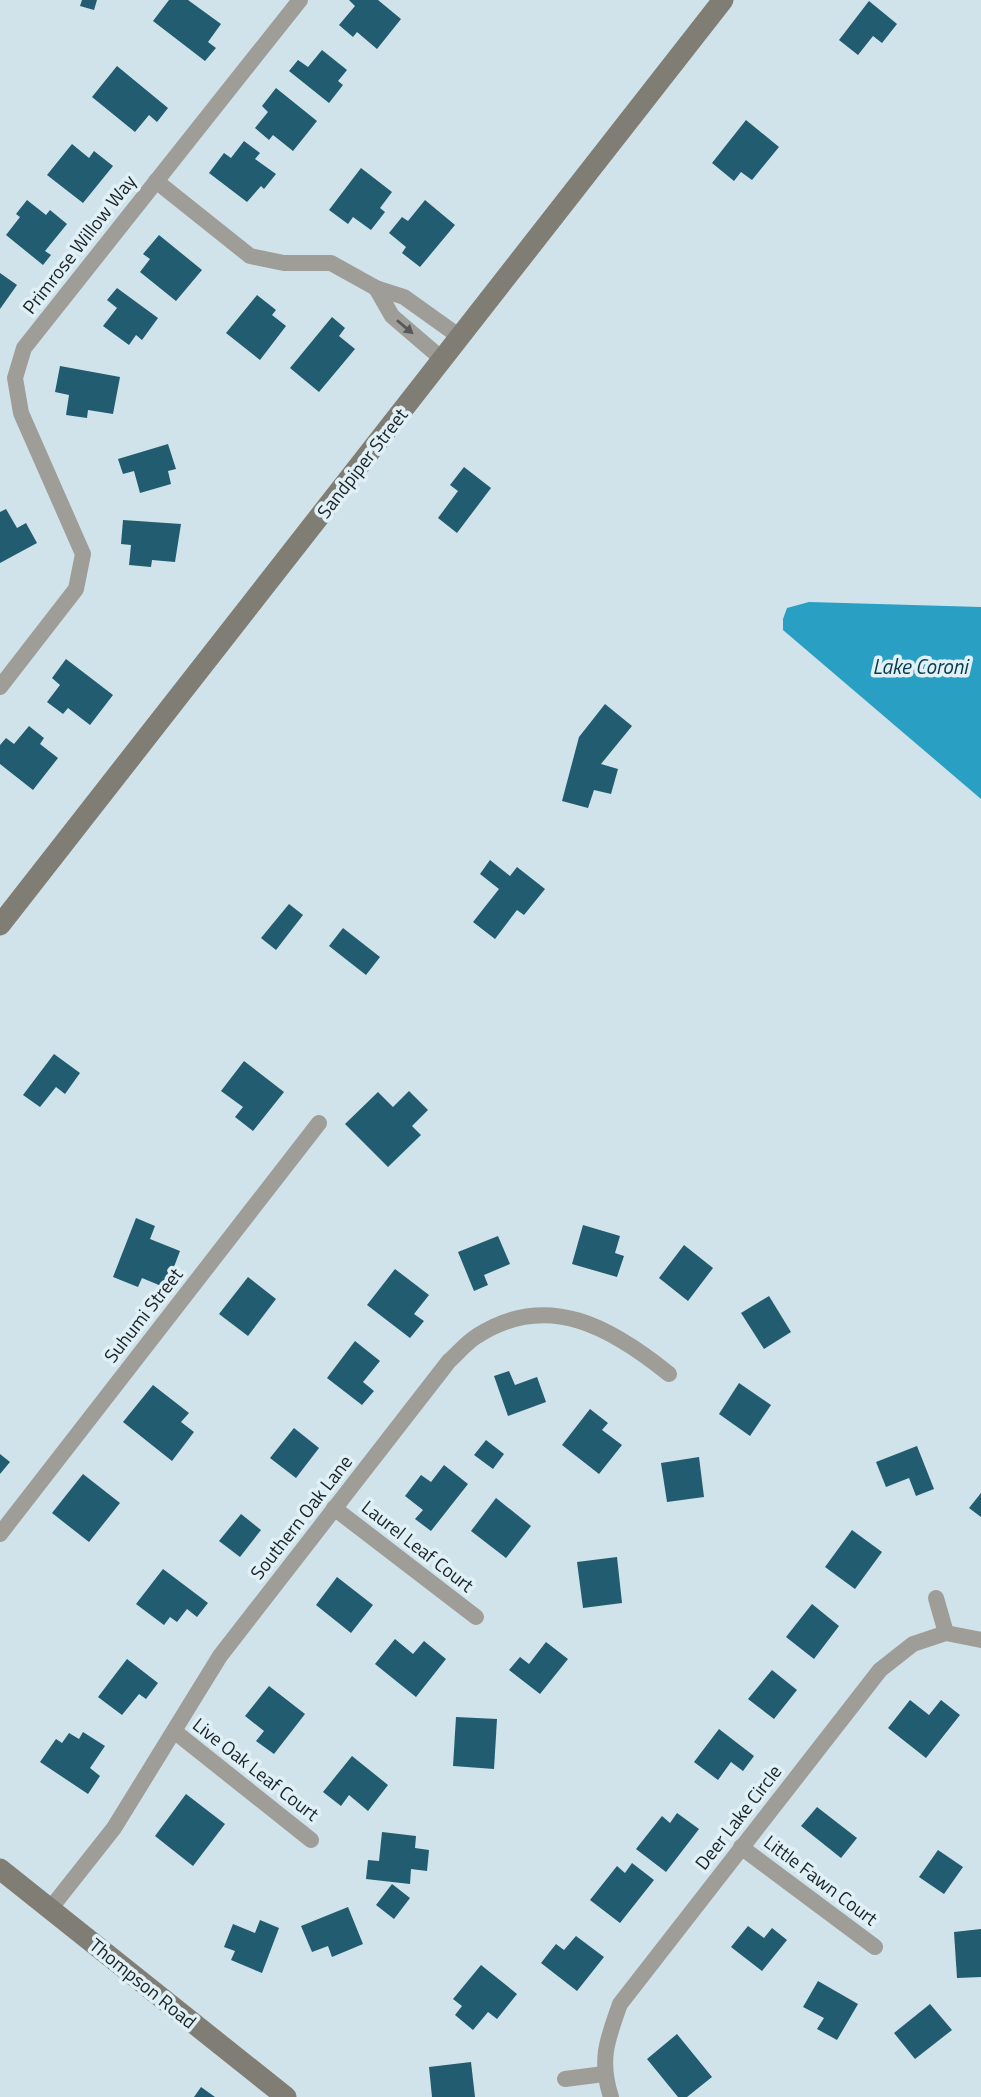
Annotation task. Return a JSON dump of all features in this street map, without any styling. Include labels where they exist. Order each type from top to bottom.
[{"type":"street","name":"Primrose Willow Way","points":[[0,687],[76,589],[83,554],[21,413],[15,379],[24,348],[300,0]]},
{"type":"street","name":"Sandpiper Street","points":[[0,925],[723,0]]},
{"type":"street","points":[[156,181],[250,256],[284,263],[331,263],[376,288],[404,297],[460,337]]},
{"type":"street","points":[[376,288],[392,316],[442,359]]},
{"type":"street","name":"Suhumi Street","points":[[0,1534],[319,1122]]},
{"type":"street","name":"Southern Oak Lane","points":[[50,1909],[114,1828],[219,1656],[449,1361],[477,1336],[512,1320],[548,1316],[579,1319],[610,1331],[669,1374]]},
{"type":"street","name":"Laurel Leaf Court","points":[[334,1508],[476,1618]]},
{"type":"street","points":[[936,1598],[946,1633]]},
{"type":"street","name":"Deer Lake Circle","points":[[611,2097],[604,2074],[606,2043],[620,2004],[880,1670],[913,1644],[946,1633],[981,1640]]},
{"type":"street","name":"Live Oak Leaf Court","points":[[174,1731],[311,1840]]},
{"type":"street","name":"Little Fawn Court","points":[[741,1847],[875,1947]]},
{"type":"street","name":"Thompson Road","points":[[0,1870],[286,2097]]},
{"type":"street","points":[[565,2079],[604,2074]]},
{"type":"water","name":"Lake Coroni","points":[[809,602],[981,607],[981,799],[783,630],[787,608]]},
{"type":"building","points":[[82,0],[97,0],[94,10],[80,6]]},
{"type":"building","points":[[169,0],[188,0],[221,24],[208,42],[216,48],[205,61],[153,21]]},
{"type":"building","points":[[349,0],[378,0],[401,19],[377,49],[357,32],[353,37],[339,25],[355,6]]},
{"type":"building","points":[[869,1],[897,24],[882,43],[873,36],[858,55],[839,40]]},
{"type":"building","points":[[322,50],[347,70],[338,81],[343,85],[329,103],[289,71],[298,60],[308,67]]},
{"type":"building","points":[[117,66],[168,108],[157,122],[149,115],[135,132],[92,97]]},
{"type":"building","points":[[276,88],[317,121],[293,151],[273,135],[269,140],[255,128],[268,112],[262,106]]},
{"type":"building","points":[[746,120],[779,147],[752,180],[741,172],[734,181],[712,163]]},
{"type":"building","points":[[244,141],[260,153],[255,159],[276,174],[264,189],[261,186],[247,202],[209,173],[224,153],[231,158]]},
{"type":"building","points":[[72,144],[89,158],[94,151],[113,166],[83,203],[47,175]]},
{"type":"building","points":[[361,168],[392,192],[380,208],[385,212],[371,230],[353,217],[348,224],[329,210]]},
{"type":"building","points":[[27,200],[46,215],[50,210],[67,224],[45,251],[51,255],[43,265],[6,235],[20,217],[16,214]]},
{"type":"building","points":[[425,200],[455,225],[420,267],[402,253],[406,247],[389,233],[402,217],[408,221]]},
{"type":"building","points":[[159,235],[202,270],[176,301],[140,272],[150,259],[143,254]]},
{"type":"building","points":[[0,273],[17,285],[0,309]]},
{"type":"building","points":[[117,288],[158,318],[142,340],[136,335],[129,345],[103,326],[117,308],[107,300]]},
{"type":"building","points":[[257,295],[276,310],[272,315],[286,326],[260,360],[226,333]]},
{"type":"building","points":[[332,317],[345,328],[339,336],[355,349],[319,392],[290,368]]},
{"type":"building","points":[[60,366],[120,377],[113,414],[88,410],[87,418],[66,415],[69,395],[55,392]]},
{"type":"building","points":[[168,444],[176,469],[168,471],[171,484],[140,493],[134,471],[123,474],[118,459]]},
{"type":"building","points":[[464,467],[491,488],[457,533],[438,518],[458,491],[450,485]]},
{"type":"building","points":[[6,509],[17,528],[26,523],[37,543],[0,563],[0,512]]},
{"type":"building","points":[[123,520],[181,524],[175,562],[152,560],[151,567],[129,565],[131,545],[121,544]]},
{"type":"building","points":[[66,659],[113,695],[90,725],[68,708],[63,714],[47,702],[60,685],[52,678]]},
{"type":"building","points":[[605,704],[632,726],[601,764],[618,769],[611,794],[594,790],[588,808],[562,801],[579,737]]},
{"type":"building","points":[[29,726],[44,738],[40,744],[58,758],[33,790],[0,764],[0,745],[6,738],[14,744]]},
{"type":"building","points":[[490,860],[510,876],[517,867],[545,889],[524,915],[517,910],[495,939],[473,922],[499,889],[480,874]]},
{"type":"building","points":[[289,904],[303,915],[276,950],[261,938]]},
{"type":"building","points":[[343,928],[380,957],[366,975],[329,946]]},
{"type":"building","points":[[54,1054],[80,1073],[65,1094],[56,1087],[40,1107],[23,1095]]},
{"type":"building","points":[[244,1061],[284,1092],[253,1131],[235,1117],[243,1107],[221,1091]]},
{"type":"building","points":[[409,1091],[428,1110],[412,1126],[421,1135],[388,1167],[345,1124],[378,1092],[393,1107]]},
{"type":"building","points":[[136,1218],[155,1226],[150,1239],[180,1251],[166,1288],[142,1278],[138,1287],[113,1277]]},
{"type":"building","points":[[583,1225],[620,1236],[615,1253],[624,1256],[617,1277],[572,1264]]},
{"type":"building","points":[[498,1236],[510,1264],[484,1275],[488,1285],[474,1291],[458,1252]]},
{"type":"building","points":[[684,1245],[713,1268],[688,1301],[659,1278]]},
{"type":"building","points":[[395,1269],[429,1295],[414,1314],[424,1321],[410,1338],[367,1305]]},
{"type":"building","points":[[248,1277],[276,1299],[248,1336],[219,1314]]},
{"type":"building","points":[[769,1296],[791,1332],[764,1349],[741,1313]]},
{"type":"building","points":[[355,1341],[380,1361],[363,1382],[374,1391],[362,1405],[327,1378]]},
{"type":"building","points":[[509,1371],[515,1385],[537,1377],[546,1402],[508,1416],[494,1376]]},
{"type":"building","points":[[739,1383],[771,1405],[750,1436],[719,1414]]},
{"type":"building","points":[[153,1385],[189,1413],[181,1422],[194,1432],[172,1461],[123,1422]]},
{"type":"building","points":[[590,1409],[608,1423],[602,1430],[622,1445],[599,1474],[562,1445]]},
{"type":"building","points":[[294,1428],[319,1448],[296,1478],[270,1458]]},
{"type":"building","points":[[486,1440],[504,1454],[493,1469],[474,1455]]},
{"type":"building","points":[[917,1446],[934,1489],[916,1496],[909,1478],[886,1487],[876,1462]]},
{"type":"building","points":[[0,1454],[10,1462],[0,1474]]},
{"type":"building","points":[[699,1457],[704,1497],[667,1502],[661,1463]]},
{"type":"building","points":[[444,1465],[468,1484],[431,1531],[415,1519],[423,1510],[405,1496],[421,1475],[431,1482]]},
{"type":"building","points":[[83,1474],[120,1503],[89,1542],[52,1513]]},
{"type":"building","points":[[981,1493],[981,1517],[969,1508]]},
{"type":"building","points":[[496,1498],[531,1526],[506,1558],[471,1531]]},
{"type":"building","points":[[241,1514],[261,1530],[240,1557],[219,1541]]},
{"type":"building","points":[[852,1530],[882,1552],[855,1589],[825,1567]]},
{"type":"building","points":[[617,1557],[622,1603],[583,1608],[577,1562]]},
{"type":"building","points":[[163,1569],[208,1603],[197,1617],[187,1609],[177,1622],[170,1617],[164,1625],[136,1604]]},
{"type":"building","points":[[337,1577],[373,1605],[351,1633],[316,1605]]},
{"type":"building","points":[[812,1604],[839,1626],[814,1659],[786,1637]]},
{"type":"building","points":[[395,1639],[413,1654],[424,1641],[446,1659],[416,1697],[375,1664]]},
{"type":"building","points":[[546,1642],[568,1659],[540,1694],[509,1670],[520,1657],[529,1664]]},
{"type":"building","points":[[127,1659],[158,1683],[146,1699],[139,1694],[122,1715],[98,1697]]},
{"type":"building","points":[[772,1670],[797,1690],[774,1719],[748,1699]]},
{"type":"building","points":[[269,1686],[305,1714],[274,1754],[256,1741],[264,1731],[245,1716]]},
{"type":"building","points":[[910,1700],[929,1715],[941,1700],[960,1715],[926,1758],[888,1728]]},
{"type":"building","points":[[456,1717],[497,1719],[494,1769],[453,1766]]},
{"type":"building","points":[[719,1729],[754,1756],[743,1771],[731,1762],[718,1780],[694,1762]]},
{"type":"building","points":[[83,1732],[105,1746],[90,1768],[100,1776],[88,1794],[40,1762],[56,1739],[62,1743],[69,1733],[79,1739]]},
{"type":"building","points":[[352,1756],[388,1785],[368,1811],[349,1795],[341,1806],[323,1792]]},
{"type":"building","points":[[186,1794],[225,1824],[193,1866],[155,1836]]},
{"type":"building","points":[[817,1807],[857,1838],[841,1858],[801,1826]]},
{"type":"building","points":[[677,1813],[699,1829],[666,1872],[636,1849],[662,1816],[670,1823]]},
{"type":"building","points":[[382,1832],[416,1836],[415,1848],[429,1850],[427,1871],[411,1869],[410,1884],[366,1879],[368,1860],[379,1861]]},
{"type":"building","points":[[938,1850],[963,1867],[944,1894],[919,1877]]},
{"type":"building","points":[[632,1863],[654,1880],[620,1923],[590,1900],[617,1866],[625,1873]]},
{"type":"building","points":[[392,1884],[410,1898],[394,1919],[376,1905]]},
{"type":"building","points":[[348,1907],[363,1944],[332,1957],[328,1946],[312,1952],[301,1926]]},
{"type":"building","points":[[260,1920],[279,1928],[262,1973],[231,1960],[235,1951],[224,1947],[233,1924],[255,1933]]},
{"type":"building","points":[[748,1926],[764,1938],[772,1928],[787,1940],[762,1971],[731,1947]]},
{"type":"building","points":[[981,1929],[981,1977],[957,1978],[954,1932]]},
{"type":"building","points":[[576,1936],[604,1957],[577,1991],[541,1963],[556,1944],[564,1950]]},
{"type":"building","points":[[481,1965],[517,1994],[497,2019],[488,2012],[473,2030],[455,2015],[462,2006],[453,1999]]},
{"type":"building","points":[[818,1981],[858,2004],[837,2040],[817,2029],[824,2018],[803,2007]]},
{"type":"building","points":[[930,2004],[952,2030],[915,2059],[894,2033]]},
{"type":"building","points":[[677,2034],[712,2077],[687,2097],[678,2097],[647,2059]]},
{"type":"building","points":[[471,2062],[475,2097],[432,2097],[429,2067]]},
{"type":"building","points":[[201,2087],[215,2097],[194,2097]]}]
